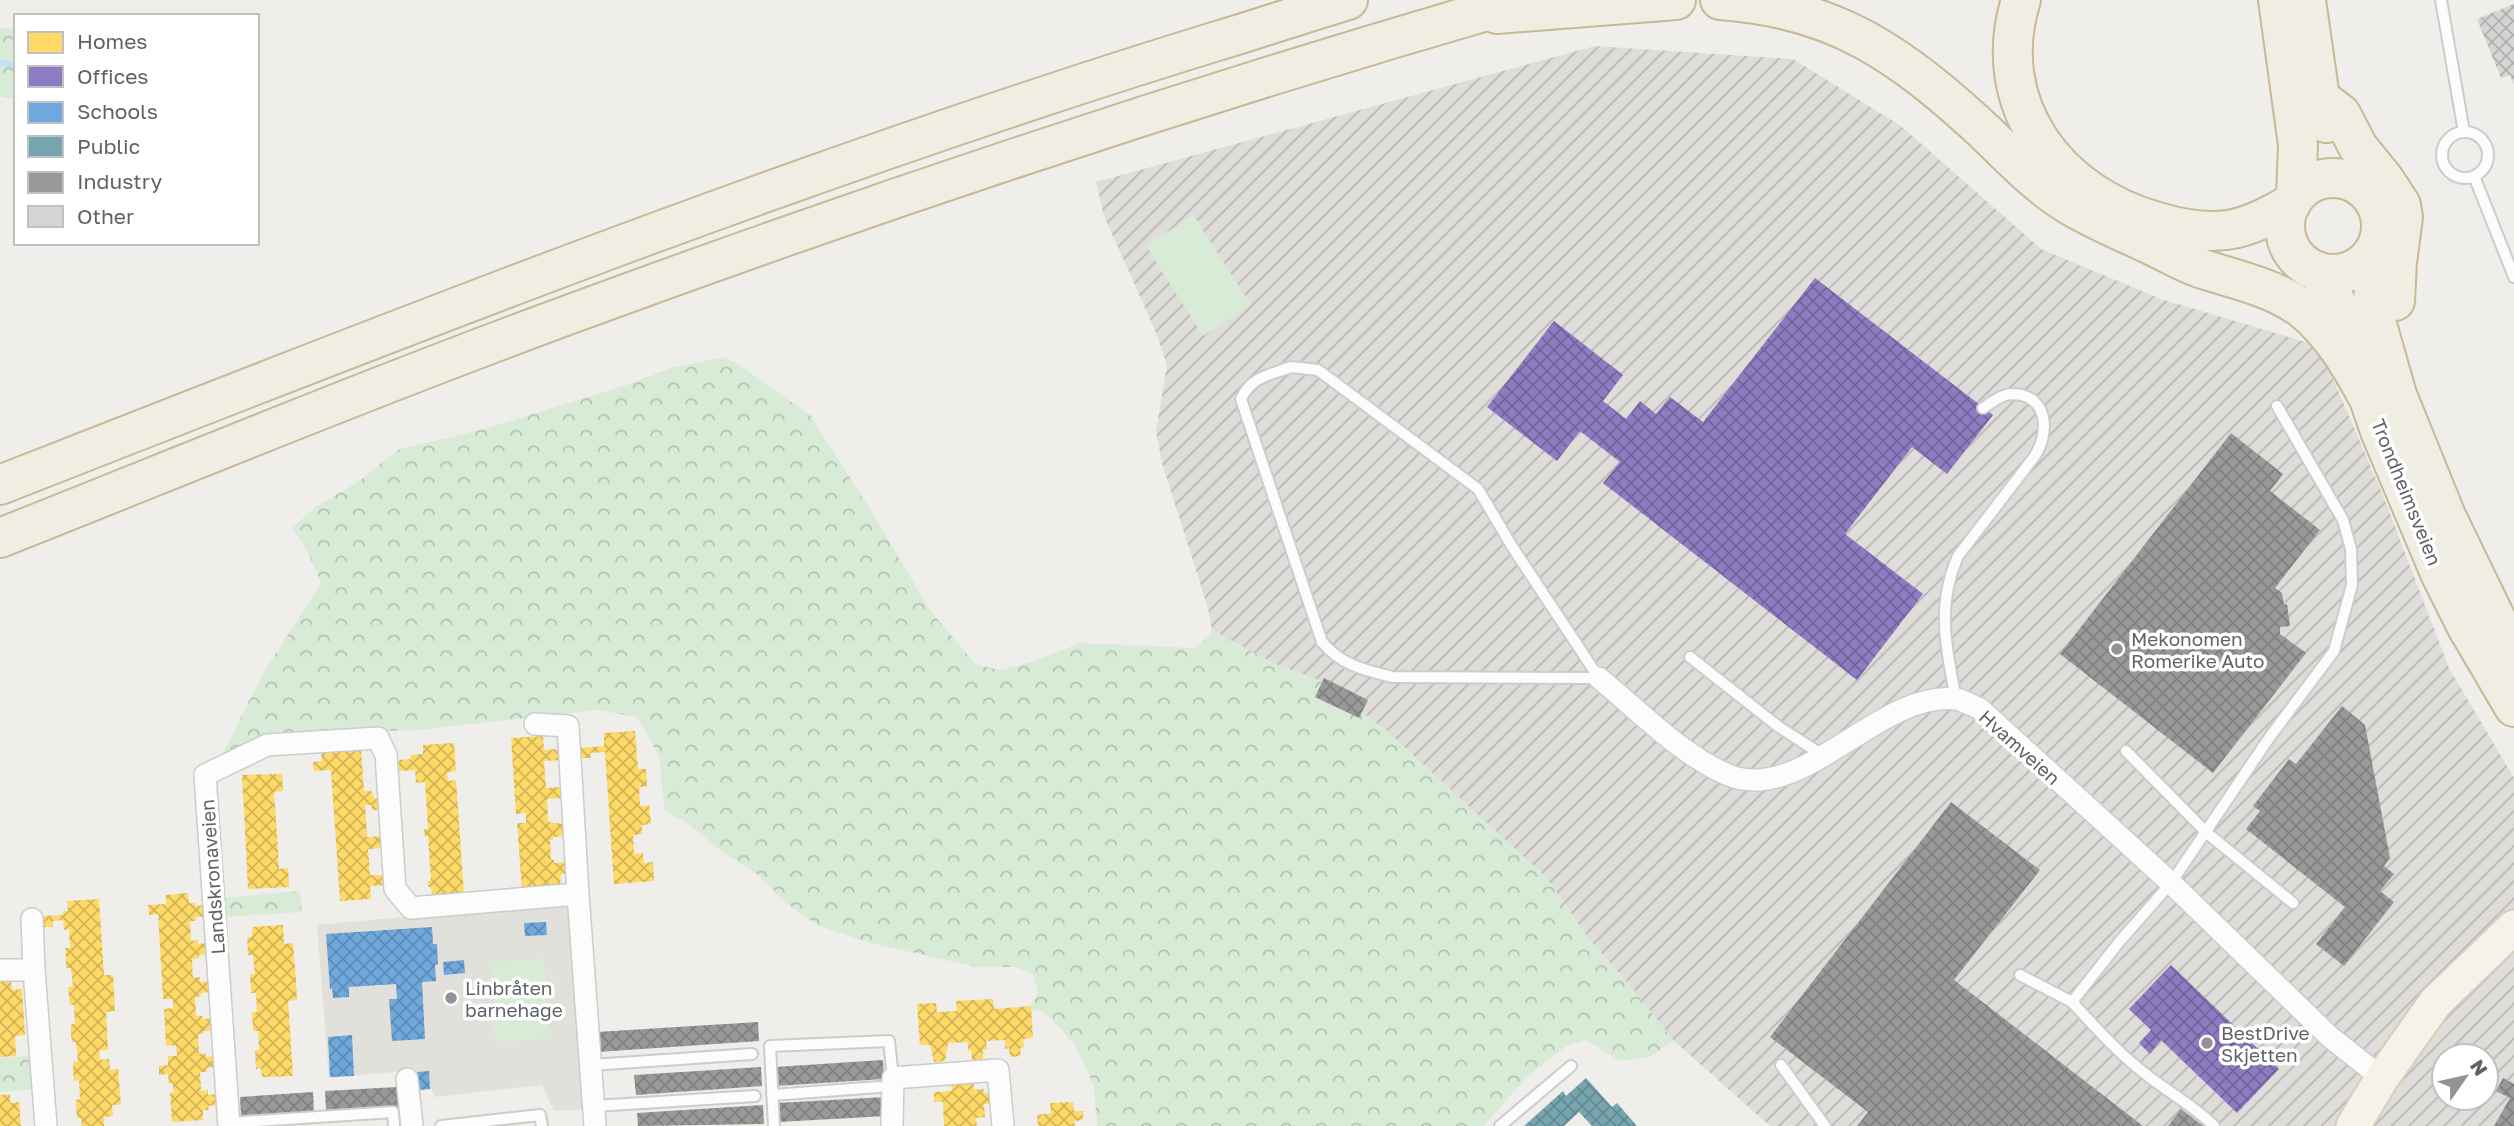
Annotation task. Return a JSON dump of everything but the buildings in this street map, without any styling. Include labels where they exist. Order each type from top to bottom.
[{"type":"highway","points":[[0,485],[441,312],[717,208],[1076,85],[1348,0]]},
{"type":"highway","points":[[0,538],[518,334],[728,257],[1131,118],[1524,0]]},
{"type":"highway","points":[[1463,18],[1588,5],[1676,0]]},
{"type":"highway","points":[[1720,0],[1771,5],[1824,20],[1881,48],[1945,95],[2034,178],[2064,202],[2100,223],[2204,270],[2264,289],[2302,308],[2330,335],[2369,399]]},
{"type":"highway","points":[[2021,0],[2012,33],[2012,62],[2018,96],[2030,126],[2053,159],[2085,187],[2110,203],[2145,219],[2191,230],[2229,230],[2245,226],[2293,200],[2304,188],[2324,179],[2335,178],[2357,184]]},
{"type":"highway","points":[[2278,0],[2298,145],[2293,200],[2286,225],[2287,235],[2296,255],[2311,267]]},
{"type":"highway","points":[[2144,242],[2204,255],[2311,267],[2330,273],[2354,268],[2373,252],[2380,234],[2380,215],[2371,197],[2357,184],[2334,146],[2320,98],[2306,0]]},
{"type":"highway","points":[[2320,98],[2340,114],[2358,147],[2401,205],[2403,217],[2397,262],[2395,320],[2409,382],[2406,419]]},
{"type":"highway","name":"Trondheimsveien","points":[[2373,252],[2374,314],[2406,419],[2469,565],[2514,651]]},
{"type":"highway","name":"Trondheimsveien","points":[[2311,267],[2350,327],[2360,353],[2369,399],[2440,573],[2485,660],[2514,707]]},
{"type":"main road","points":[[2353,1126],[2382,1078],[2435,1003],[2514,927]]},
{"type":"main road","points":[[2405,1046],[2514,953]]},
{"type":"street","points":[[1599,678],[1678,745],[1727,775],[1754,781],[1778,776],[1824,756],[1892,715],[1926,702],[1956,699]]},
{"type":"street","name":"Hvamveien","points":[[1956,699],[1980,709],[2171,883],[2330,1037],[2382,1078]]},
{"type":"street","points":[[534,724],[568,726],[594,1116]]},
{"type":"street","name":"Landskronaveien","points":[[235,1124],[205,775],[267,744],[378,738],[386,755],[395,889],[411,908],[578,894]]},
{"type":"street","points":[[32,919],[46,1126]]},
{"type":"street","points":[[0,970],[34,970]]},
{"type":"street","points":[[892,1126],[886,1082],[998,1070],[1003,1126]]},
{"type":"street","points":[[407,1079],[412,1126]]},
{"type":"lane","points":[[2441,0],[2464,132]]},
{"type":"lane","points":[[2464,132],[2483,140],[2488,154],[2485,167],[2474,176],[2455,176],[2449,171],[2443,159],[2447,142],[2453,136],[2464,132]]},
{"type":"lane","points":[[2474,176],[2514,277]]},
{"type":"lane","points":[[1291,367],[1318,370],[1478,489],[1513,548],[1599,678],[1392,677],[1359,669],[1333,656],[1322,642],[1241,399],[1247,386],[1291,367]]},
{"type":"lane","points":[[1956,699],[1945,628],[1945,591],[1958,556],[2034,457],[2045,434],[2044,418],[2029,399],[2013,394],[2006,395],[1983,408]]},
{"type":"lane","points":[[2072,1002],[2120,941],[2171,883],[2269,738],[2334,651],[2352,585],[2351,549],[2343,520],[2277,406]]},
{"type":"lane","points":[[1690,657],[1779,727],[1824,756]]},
{"type":"lane","points":[[2126,751],[2207,832],[2293,904]]},
{"type":"lane","points":[[2020,975],[2072,1002],[2119,1052],[2214,1126]]},
{"type":"lane","points":[[772,1094],[886,1082],[888,1041],[770,1046],[772,1094],[774,1126]]},
{"type":"lane","points":[[591,1065],[752,1054]]},
{"type":"lane","points":[[1781,1065],[1825,1126]]},
{"type":"lane","points":[[1500,1126],[1571,1066]]},
{"type":"lane","points":[[594,1116],[755,1096]]},
{"type":"lane","points":[[235,1124],[393,1112],[394,1126]]},
{"type":"lane","points":[[441,1126],[540,1115],[542,1126]]},
{"type":"shaded area","points":[[1595,46],[1793,59],[1901,126],[2041,249],[2161,299],[2319,346],[2384,498],[2449,668],[2514,778],[2514,1126],[1770,1126],[1674,1041],[1588,938],[1546,877],[1320,681],[1275,664],[1212,630],[1208,608],[1162,463],[1156,431],[1167,365],[1155,330],[1104,216],[1096,182]]},
{"type":"shaded area","name":"Linbråten barnehage","points":[[561,902],[573,916],[587,1109],[554,1111],[542,1085],[436,1097],[431,1089],[418,1090],[416,1070],[329,1078],[317,925]]},
{"type":"green space","points":[[0,27],[14,30],[14,100],[0,96]]},
{"type":"green space","points":[[1193,215],[1251,305],[1203,336],[1146,246]]},
{"type":"green space","points":[[723,357],[738,364],[810,415],[877,520],[929,609],[975,664],[999,670],[1038,660],[1080,643],[1195,648],[1212,630],[1275,664],[1320,681],[1386,730],[1546,877],[1588,938],[1674,1041],[1649,1057],[1620,1061],[1586,1040],[1566,1046],[1524,1080],[1484,1126],[1097,1126],[1094,1086],[1074,1043],[1044,1012],[1028,1009],[1038,992],[1033,974],[1016,967],[977,967],[871,943],[817,925],[786,903],[758,875],[717,848],[686,822],[665,811],[659,756],[637,717],[598,710],[418,730],[353,732],[217,766],[261,678],[321,581],[302,541],[292,528],[317,506],[359,481],[397,450],[488,428],[630,384],[671,368]]},
{"type":"green space","points":[[300,891],[302,912],[221,917],[219,898]]},
{"type":"green space","points":[[544,959],[550,1038],[495,1042],[490,962]]},
{"type":"green space","points":[[34,1056],[36,1089],[0,1092],[0,1058]]},
{"type":"waterway","points":[[0,63],[14,65]]},
{"type":"place","name":"Mekonomen Romerike Auto","points":[[2117,649]]},
{"type":"place","name":"Linbråten barnehage","points":[[451,998]]},
{"type":"place","name":"BestDrive Skjetten","points":[[2207,1043]]}]
